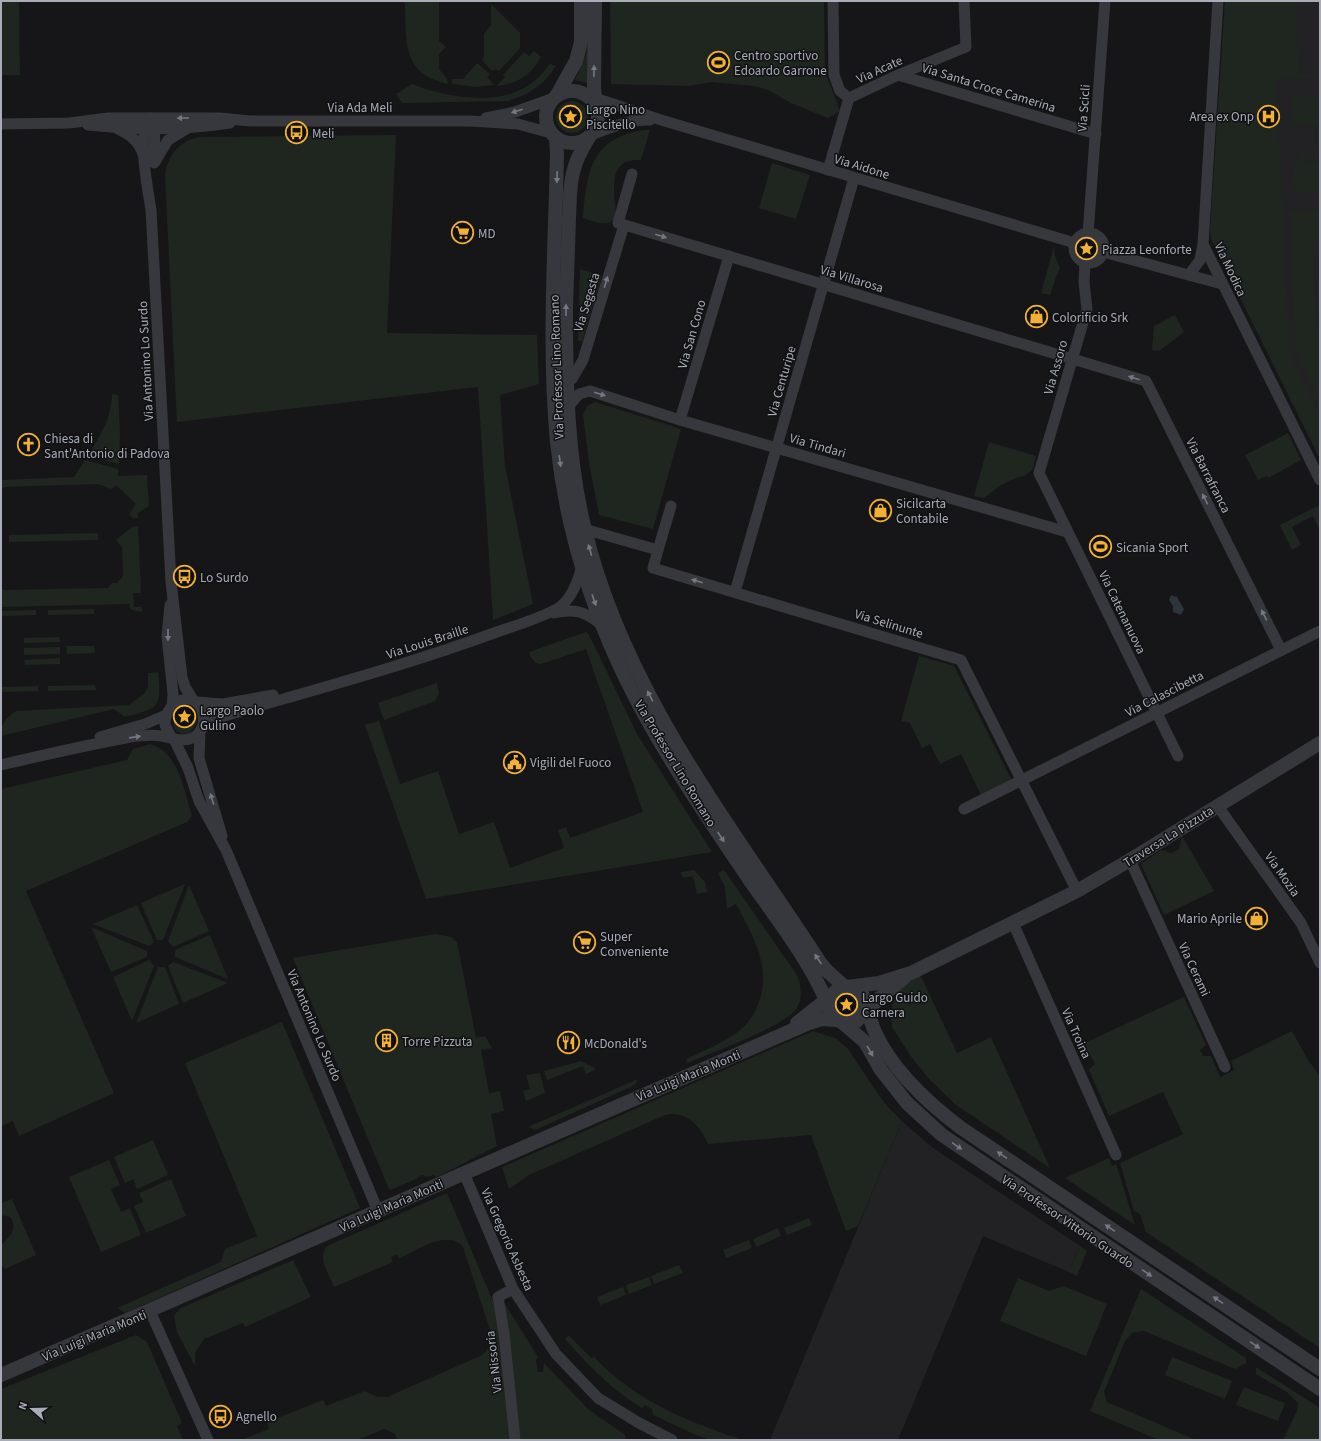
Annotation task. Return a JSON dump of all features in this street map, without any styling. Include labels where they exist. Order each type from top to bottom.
[{"type":"street","points":[[553,135],[546,121],[547,108],[556,96],[576,61],[581,42],[581,1]]},
{"type":"street","points":[[590,136],[597,123],[593,101],[595,1]]},
{"type":"street","points":[[828,170],[849,98],[840,91],[834,75],[833,1]]},
{"type":"street","name":"Via Acate","points":[[849,98],[898,75],[966,47],[964,1]]},
{"type":"street","name":"Via Scicli","points":[[1088,234],[1105,1]]},
{"type":"street","name":"Via Modica","points":[[1218,1],[1203,244],[1320,480]]},
{"type":"street","name":"Via Santa Croce Camerina","points":[[898,75],[1096,134]]},
{"type":"street","points":[[470,120],[514,112],[568,91],[581,92],[593,101],[661,120]]},
{"type":"street","points":[[1,124],[69,123],[108,118],[150,124],[189,127],[250,121]]},
{"type":"street","points":[[69,123],[116,128],[220,118],[250,121]]},
{"type":"street","points":[[470,120],[518,124],[553,135],[564,142],[573,143],[581,142],[590,136],[609,128],[639,120],[661,120]]},
{"type":"street","name":"Via Ada Meli","points":[[250,121],[470,120]]},
{"type":"street","name":"Via Aidone","points":[[661,120],[1075,243]]},
{"type":"street","points":[[144,157],[150,124]]},
{"type":"street","points":[[150,124],[154,163],[151,210]]},
{"type":"street","points":[[154,163],[168,140],[189,127]]},
{"type":"street","points":[[116,128],[133,138],[140,146],[144,157],[151,210]]},
{"type":"street","name":"Via Professor Lino Romano","points":[[553,135],[557,154],[552,326],[554,397],[564,493],[582,566],[602,626],[618,662],[652,728],[735,858],[814,974],[833,1009]]},
{"type":"street","name":"Via Professor Lino Romano","points":[[590,136],[578,157],[573,171],[570,191],[567,271],[567,383],[575,475],[584,529],[595,566],[620,635],[664,723],[722,816],[819,961],[826,970],[849,987]]},
{"type":"street","points":[[624,225],[618,223],[632,174]]},
{"type":"street","name":"Via Centuripe","points":[[734,592],[854,178]]},
{"type":"street","name":"Via Antonino Lo Surdo","points":[[151,210],[171,582]]},
{"type":"street","name":"Via Segesta","points":[[567,383],[572,379],[583,360],[624,225]]},
{"type":"street","name":"Via Villarosa","points":[[624,225],[1072,358]]},
{"type":"street","points":[[1088,234],[1096,236],[1100,239],[1103,252],[1094,262],[1085,263],[1077,257],[1074,248],[1075,243],[1080,237],[1088,234]]},
{"type":"street","points":[[1189,275],[1200,260],[1203,244]]},
{"type":"street","points":[[1103,252],[1222,284]]},
{"type":"street","name":"Via San Cono","points":[[680,420],[729,256]]},
{"type":"street","name":"Via Assoro","points":[[1042,459],[1087,308],[1084,282],[1085,263]]},
{"type":"street","name":"Via Barrafranca","points":[[1072,358],[1146,381],[1282,650]]},
{"type":"street","name":"Via Tindari","points":[[568,407],[579,394],[590,391],[680,420],[1067,532]]},
{"type":"street","name":"Via Catenanuova","points":[[1042,459],[1039,473],[1178,756]]},
{"type":"street","points":[[584,529],[658,550],[671,506]]},
{"type":"street","name":"Via Selinunte","points":[[658,550],[653,568],[961,660],[1076,891]]},
{"type":"street","points":[[536,618],[561,606],[576,583],[582,566]]},
{"type":"street","points":[[171,582],[182,677],[185,687],[204,713],[204,721],[201,729],[199,758],[226,850]]},
{"type":"street","points":[[171,582],[167,636],[173,694],[166,729],[173,738],[188,768],[199,801],[226,850]]},
{"type":"street","points":[[536,618],[568,610],[590,616],[602,626]]},
{"type":"street","name":"Via Louis Braille","points":[[325,687],[435,655],[536,618]]},
{"type":"street","name":"Via Calascibetta","points":[[964,809],[1320,631]]},
{"type":"street","points":[[56,752],[145,724],[169,711],[182,700],[224,704],[325,687]]},
{"type":"street","points":[[1,765],[56,752],[134,737],[154,735],[188,739],[221,717],[325,687]]},
{"type":"street","name":"Traversa La Pizzuta","points":[[1013,923],[1076,891],[1130,860],[1217,805],[1320,744]]},
{"type":"street","name":"Via Mozia","points":[[1217,805],[1300,923],[1320,963]]},
{"type":"street","name":"Via Antonino Lo Surdo","points":[[226,850],[378,1211]]},
{"type":"street","name":"Via Cerami","points":[[1130,860],[1225,1067]]},
{"type":"street","points":[[781,1035],[822,1019],[833,1009],[839,988],[878,983],[911,973],[1013,923]]},
{"type":"street","name":"Via Troina","points":[[1013,923],[1116,1155]]},
{"type":"street","points":[[833,1009],[852,1023],[865,1010],[911,973]]},
{"type":"street","points":[[849,987],[864,996],[865,1010]]},
{"type":"street","points":[[781,1035],[833,1009]]},
{"type":"street","name":"Via Professor Vittorio Guardo","points":[[833,1009],[865,1042],[881,1070],[907,1103],[942,1135],[1320,1388]]},
{"type":"street","name":"Via Professor Vittorio Guardo","points":[[865,1010],[875,1031],[898,1067],[936,1109],[961,1128],[1320,1369]]},
{"type":"street","name":"Via Luigi Maria Monti","points":[[1,1375],[781,1035]]},
{"type":"street","name":"Via Gregorio Asbesta","points":[[464,1173],[513,1289],[556,1354],[598,1398],[639,1423],[672,1440]]},
{"type":"street","name":"Via Nissoria","points":[[513,1289],[498,1298],[504,1333],[515,1440]]},
{"type":"street","points":[[150,1311],[208,1440]]},
{"type":"shaded area","points":[[1,1],[19,1],[20,75],[1,75]]},
{"type":"shaded area","points":[[402,1],[439,1],[439,41],[446,47],[439,54],[439,69],[447,79],[448,84],[433,79],[422,73],[414,64],[407,43],[405,4]]},
{"type":"shaded area","name":"Centro sportivo Edoardo Garrone","points":[[610,1],[824,1],[825,75],[827,76],[840,111],[828,118],[791,103],[768,90],[754,86],[712,82],[688,86],[611,84]]},
{"type":"shaded area","name":"Area ex Onp","points":[[1225,1],[1320,1],[1320,459],[1211,239],[1210,231]]},
{"type":"shaded area","name":"Area ex Onp","points":[[1225,1],[1296,1],[1299,75],[1320,75],[1320,77],[1276,79],[1289,345],[1291,356],[1320,414],[1320,459],[1211,239],[1210,231]]},
{"type":"shaded area","points":[[491,4],[520,33],[520,48],[499,71],[496,69],[492,71],[482,60],[484,57],[484,34],[491,25]]},
{"type":"shaded area","points":[[589,41],[589,84],[575,80],[584,60]]},
{"type":"shaded area","points":[[534,51],[541,57],[528,74],[517,81],[497,86],[505,77],[503,75],[524,52],[529,56]]},
{"type":"shaded area","points":[[477,63],[490,74],[487,77],[494,85],[475,87],[452,84],[452,79],[463,79]]},
{"type":"shaded area","points":[[550,64],[556,66],[541,84],[522,96],[507,101],[402,103],[396,94],[412,84],[439,93],[454,96],[485,98],[499,96],[513,93],[526,87],[539,77]]},
{"type":"shaded area","points":[[1320,96],[1320,191],[1295,192],[1294,169],[1300,155],[1305,150],[1306,163],[1319,162],[1317,123],[1296,124],[1291,120],[1292,100],[1295,97]]},
{"type":"shaded area","points":[[569,101],[575,101],[584,105],[588,117],[584,129],[575,133],[569,133],[560,129],[556,120],[556,114],[560,105]]},
{"type":"shaded area","points":[[650,130],[641,160],[629,161],[621,165],[617,171],[614,189],[616,218],[608,223],[600,223],[583,218],[587,186],[590,172],[595,160],[602,150],[612,141],[625,134]]},
{"type":"shaded area","points":[[396,135],[387,333],[537,335],[539,384],[500,395],[505,466],[533,604],[493,620],[478,387],[177,422],[165,176],[168,162],[175,150],[186,142],[199,137]]},
{"type":"shaded area","points":[[772,163],[810,175],[796,219],[759,208]]},
{"type":"shaded area","points":[[1320,210],[1320,237],[1312,242],[1317,330],[1320,333],[1320,401],[1298,357],[1295,345],[1290,211]]},
{"type":"shaded area","points":[[1054,246],[1055,256],[1060,268],[1050,295],[1041,293]]},
{"type":"shaded area","points":[[580,269],[602,276],[582,341],[578,341]]},
{"type":"shaded area","points":[[1175,315],[1184,332],[1159,351],[1152,350],[1154,326]]},
{"type":"shaded area","points":[[112,394],[118,395],[120,433],[119,464],[88,456],[101,434],[110,412]]},
{"type":"shaded area","points":[[595,402],[681,429],[653,529],[599,515],[589,462],[583,415],[587,406]]},
{"type":"shaded area","points":[[1288,433],[1301,460],[1268,478],[1267,476],[1258,480],[1245,455]]},
{"type":"shaded area","points":[[989,442],[1036,456],[1033,469],[1026,475],[1011,480],[998,487],[984,498],[974,496]]},
{"type":"shaded area","points":[[85,460],[118,469],[118,476],[147,475],[149,506],[138,513],[138,518],[133,518],[129,514],[136,504],[116,485],[111,489],[98,484],[4,487],[1,490],[1,480],[74,477]]},
{"type":"shaded area","points":[[1320,505],[1320,531],[1313,516],[1292,527],[1301,545],[1292,550],[1280,525]]},
{"type":"shaded area","points":[[138,526],[141,593],[133,593],[134,607],[142,607],[142,612],[130,609],[129,604],[1,607],[1,586],[3,590],[108,588],[112,583],[117,583],[123,576],[122,547],[116,540],[132,527]]},
{"type":"shaded area","points":[[98,533],[98,540],[9,542],[9,535]]},
{"type":"shaded area","points":[[1171,595],[1177,597],[1184,609],[1181,615],[1173,612],[1173,606],[1169,600]]},
{"type":"shaded area","points":[[94,609],[94,614],[48,615],[48,610]]},
{"type":"shaded area","points":[[36,610],[36,615],[1,616],[1,611]]},
{"type":"shaded area","points":[[586,632],[593,643],[637,734],[712,852],[426,899],[365,725],[379,721],[400,784],[438,771],[459,834],[494,822],[510,868],[564,848],[558,830],[566,827],[570,838],[643,812],[586,649],[541,664],[535,662],[529,652]]},
{"type":"shaded area","points":[[59,637],[60,642],[24,643],[24,638]]},
{"type":"shaded area","points":[[66,646],[94,646],[95,653],[67,654]]},
{"type":"shaded area","points":[[60,647],[60,654],[24,655],[24,648]]},
{"type":"shaded area","points":[[919,656],[954,666],[1011,779],[981,795],[961,754],[940,764],[930,744],[922,748],[910,723],[901,721]]},
{"type":"shaded area","points":[[60,658],[60,664],[25,665],[24,660]]},
{"type":"shaded area","points":[[158,672],[158,700],[156,705],[145,711],[125,717],[114,709],[1,736],[5,721],[16,711],[129,705],[145,693],[148,686],[148,673]]},
{"type":"shaded area","points":[[437,683],[439,694],[435,701],[384,720],[378,703]]},
{"type":"shaded area","points":[[95,685],[96,690],[48,691],[48,686]]},
{"type":"shaded area","points":[[38,686],[38,691],[1,692],[1,687]]},
{"type":"shaded area","points":[[186,707],[194,709],[197,716],[197,722],[189,733],[182,734],[175,730],[173,721],[178,713]]},
{"type":"shaded area","points":[[150,744],[160,748],[168,755],[179,774],[192,816],[187,822],[26,891],[114,1093],[19,1136],[13,1121],[1,1126],[1,789],[127,760],[133,749]]},
{"type":"shaded area","points":[[1182,836],[1214,891],[1164,915],[1141,864],[1161,850],[1172,853],[1179,849]]},
{"type":"shaded area","points":[[694,870],[705,882],[707,892],[697,894],[693,876],[683,878],[681,872]]},
{"type":"shaded area","points":[[724,870],[797,975],[800,983],[801,995],[797,1008],[791,1015],[747,1038],[687,1063],[686,1059],[734,1035],[741,1029],[753,1015],[761,997],[763,969],[760,956],[749,929],[736,904],[727,909],[725,887],[718,873]]},
{"type":"shaded area","points":[[185,884],[163,940],[157,940],[141,903]]},
{"type":"shaded area","points":[[189,885],[209,931],[173,947],[168,941]]},
{"type":"shaded area","points":[[137,905],[154,942],[149,946],[93,924]]},
{"type":"shaded area","points":[[91,927],[147,951],[147,957],[111,972]]},
{"type":"shaded area","points":[[435,934],[451,937],[457,942],[476,1038],[485,1036],[492,1048],[481,1050],[489,1093],[500,1091],[504,1111],[491,1114],[497,1146],[437,1177],[433,1175],[428,1177],[422,1175],[390,1190],[293,958]]},
{"type":"shaded area","points":[[210,935],[228,979],[175,957],[175,950]]},
{"type":"shaded area","points":[[149,960],[154,966],[132,1021],[113,977]]},
{"type":"shaded area","points":[[173,962],[228,983],[183,1003],[168,966]]},
{"type":"shaded area","points":[[158,967],[165,967],[179,1004],[136,1023]]},
{"type":"shaded area","points":[[920,974],[957,1053],[991,1037],[1050,1168],[956,1105],[929,1079],[912,1058],[892,1027],[891,1014],[892,1006],[902,983]]},
{"type":"shaded area","points":[[843,994],[855,996],[860,1004],[854,1014],[845,1017],[836,1011],[836,999]]},
{"type":"shaded area","points":[[1184,997],[1206,1045],[1200,1050],[1203,1056],[1211,1056],[1220,1077],[1234,1070],[1231,1061],[1292,1031],[1308,1060],[1320,1076],[1320,1348],[1146,1232],[1140,1214],[1134,1211],[1120,1163],[1183,1134],[1163,1092],[1109,1116],[1089,1070],[1095,1064],[1091,1056],[1082,1056],[1078,1046]]},
{"type":"shaded area","points":[[282,1022],[360,1208],[125,1313],[117,1308],[221,1262],[225,1249],[257,1236],[185,1063]]},
{"type":"shaded area","points":[[813,1031],[837,1039],[848,1049],[888,1107],[902,1121],[858,1226],[846,1231],[811,1135],[708,1144],[701,1131],[691,1121],[686,1117],[673,1114],[665,1115],[529,1175],[509,1189],[502,1167]]},
{"type":"shaded area","points":[[581,1061],[596,1069],[586,1074],[583,1066],[547,1080],[544,1071]]},
{"type":"shaded area","points":[[540,1073],[545,1093],[526,1101],[523,1091],[530,1089],[526,1075]]},
{"type":"shaded area","points":[[638,1079],[635,1085],[535,1130],[528,1127]]},
{"type":"shaded area","points":[[902,1121],[933,1148],[1080,1246],[1069,1272],[983,1236],[898,1440],[770,1440]]},
{"type":"shaded area","points":[[153,1140],[168,1175],[137,1189],[133,1179],[125,1183],[114,1157]]},
{"type":"shaded area","points":[[1109,1158],[1112,1166],[1116,1164],[1135,1225],[1065,1178]]},
{"type":"shaded area","points":[[109,1160],[120,1185],[111,1189],[121,1212],[130,1208],[141,1235],[101,1252],[69,1177]]},
{"type":"shaded area","points":[[171,1179],[186,1216],[146,1233],[134,1206],[143,1202],[139,1193]]},
{"type":"shaded area","points":[[447,1193],[492,1299],[498,1321],[511,1440],[398,1440],[394,1433],[384,1429],[357,1440],[241,1440],[269,1429],[267,1422],[323,1400],[326,1406],[365,1391],[378,1397],[387,1397],[486,1352],[491,1340],[491,1333],[463,1247],[457,1242],[441,1240],[422,1247],[399,1259],[397,1254],[391,1257],[393,1262],[334,1287],[325,1266],[323,1255],[327,1246]]},
{"type":"shaded area","points":[[12,1199],[36,1255],[5,1269],[1,1266],[1,1246],[12,1233],[14,1226],[10,1217],[1,1215],[1,1203]]},
{"type":"shaded area","points":[[809,1218],[812,1225],[787,1235],[784,1228]]},
{"type":"shaded area","points":[[778,1228],[781,1236],[756,1247],[753,1239]]},
{"type":"shaded area","points":[[749,1240],[752,1248],[726,1258],[723,1250]]},
{"type":"shaded area","points":[[1080,1246],[1087,1251],[1077,1276],[1069,1272]]},
{"type":"shaded area","points":[[293,1260],[311,1297],[245,1327],[243,1323],[204,1339],[195,1353],[195,1366],[177,1332],[174,1315],[181,1308]]},
{"type":"shaded area","points":[[679,1265],[683,1273],[654,1284],[651,1276]]},
{"type":"shaded area","points":[[649,1277],[652,1285],[629,1294],[626,1285]]},
{"type":"shaded area","points":[[1018,1278],[1049,1291],[1064,1286],[1107,1304],[1086,1356],[1000,1321]]},
{"type":"shaded area","points":[[623,1287],[626,1295],[600,1305],[597,1297]]},
{"type":"shaded area","points":[[1141,1289],[1246,1358],[1246,1363],[1235,1369],[1144,1331],[1132,1333],[1125,1341],[1104,1392],[1107,1402],[1196,1440],[1159,1440],[1090,1411]]},
{"type":"shaded area","points":[[505,1304],[538,1357],[536,1360],[538,1372],[543,1372],[544,1363],[588,1409],[625,1435],[626,1440],[520,1440]]},
{"type":"shaded area","points":[[136,1335],[147,1342],[182,1423],[177,1426],[183,1440],[1,1440],[1,1389]]},
{"type":"shaded area","points":[[569,1336],[591,1358],[594,1357],[626,1386],[644,1397],[682,1417],[743,1440],[710,1440],[653,1415],[652,1409],[645,1405],[642,1408],[620,1393],[601,1376],[565,1339]]},
{"type":"shaded area","points":[[1172,1357],[1232,1381],[1225,1399],[1165,1375]]},
{"type":"shaded area","points":[[1256,1367],[1320,1408],[1320,1440],[1283,1440],[1297,1411],[1298,1403],[1288,1393],[1256,1374]]},
{"type":"shaded area","points":[[1244,1387],[1285,1403],[1278,1421],[1236,1405]]},
{"type":"place","name":"Centro sportivo Edoardo Garrone","points":[[718,62]]},
{"type":"place","name":"Largo Nino Piscitello","points":[[571,116]]},
{"type":"place","name":"Area ex Onp","points":[[1269,116]]},
{"type":"place","name":"Meli","points":[[296,133]]},
{"type":"place","name":"MD","points":[[462,233]]},
{"type":"place","name":"Piazza Leonforte","points":[[1087,249]]},
{"type":"place","name":"Colorificio Srk","points":[[1037,317]]},
{"type":"place","name":"Chiesa di Sant'Antonio di Padova","points":[[29,445]]},
{"type":"place","name":"Sicilcarta Contabile","points":[[881,510]]},
{"type":"place","name":"Sicania Sport","points":[[1101,547]]},
{"type":"place","name":"Lo Surdo","points":[[185,577]]},
{"type":"place","name":"Largo Paolo Gulino","points":[[184,717]]},
{"type":"place","name":"Vigili del Fuoco","points":[[514,762]]},
{"type":"place","name":"Mario Aprile","points":[[1257,918]]},
{"type":"place","name":"Super Conveniente","points":[[585,943]]},
{"type":"place","name":"Largo Guido Carnera","points":[[847,1004]]},
{"type":"place","name":"Torre Pizzuta","points":[[386,1041]]},
{"type":"place","name":"McDonald's","points":[[569,1043]]},
{"type":"place","name":"Agnello","points":[[220,1416]]}]
